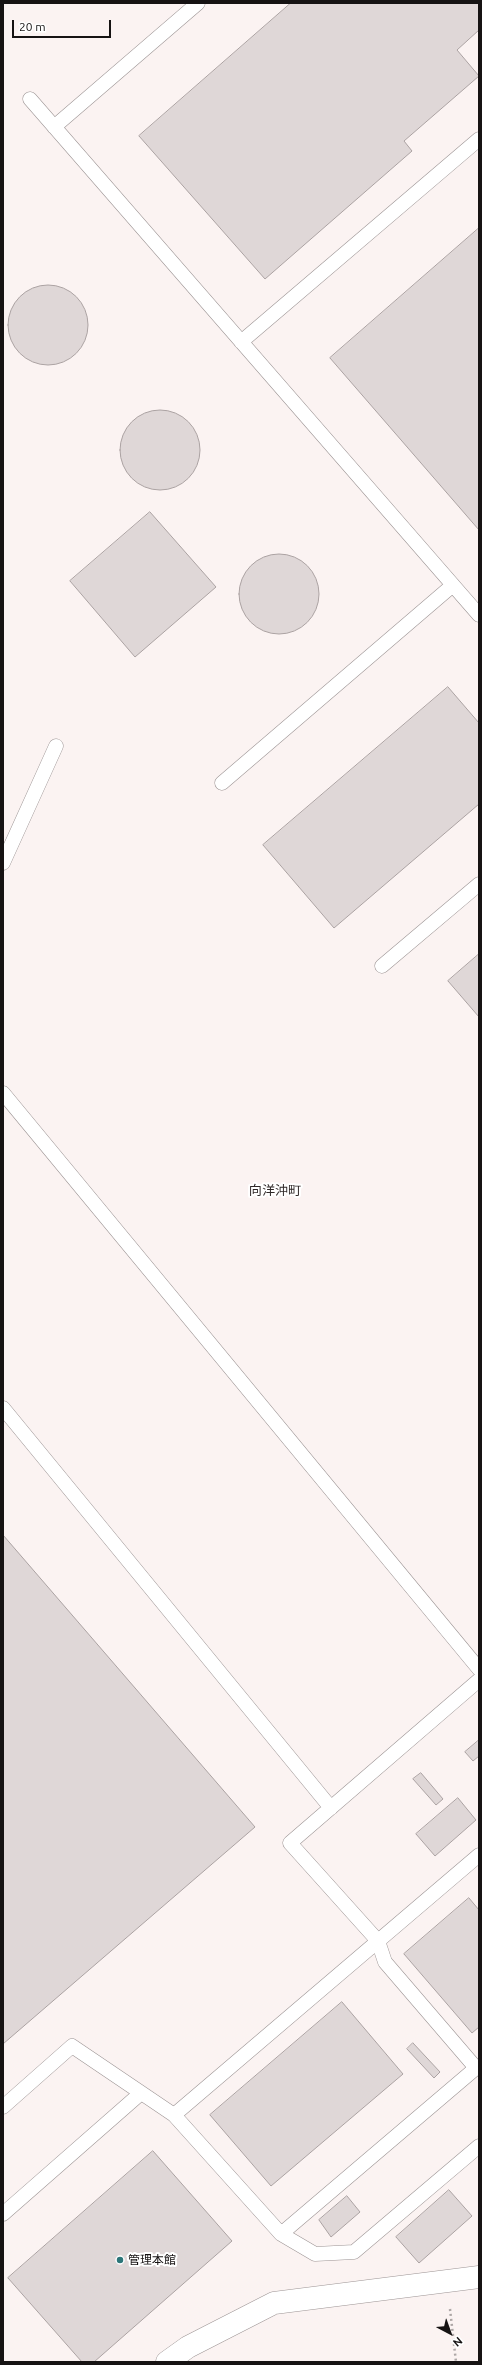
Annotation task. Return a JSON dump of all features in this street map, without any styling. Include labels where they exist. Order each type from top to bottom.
[{"type":"street","points":[[167,2362],[188,2347],[274,2303],[479,2277]]},
{"type":"lane","points":[[54,127],[198,3]]},
{"type":"lane","points":[[30,99],[479,615]]},
{"type":"lane","points":[[241,342],[479,138]]},
{"type":"lane","points":[[222,782],[453,585]]},
{"type":"lane","points":[[3,863],[56,746]]},
{"type":"lane","points":[[382,966],[479,884]]},
{"type":"lane","points":[[3,1093],[479,1668]]},
{"type":"lane","points":[[3,1408],[331,1808]]},
{"type":"lane","points":[[281,2234],[476,2068],[385,1962],[378,1941],[290,1843],[479,1680]]},
{"type":"lane","points":[[174,2115],[479,1855]]},
{"type":"lane","points":[[3,2107],[72,2046],[174,2115],[281,2234],[315,2254],[354,2252],[479,2146]]},
{"type":"lane","points":[[3,2214],[141,2093]]},
{"type":"path","points":[[450,2305],[456,2362]]},
{"type":"building","points":[[291,3],[479,3],[479,30],[457,50],[479,76],[404,141],[412,151],[265,279],[139,136]]},
{"type":"building","points":[[479,228],[479,530],[330,358]]},
{"type":"building","points":[[48,285],[63,288],[76,297],[85,310],[88,325],[85,340],[76,353],[63,362],[48,365],[33,362],[20,353],[11,340],[8,325],[11,310],[20,297],[33,288]]},
{"type":"building","points":[[160,410],[175,413],[188,422],[197,435],[200,450],[197,465],[188,478],[175,487],[160,490],[145,487],[132,478],[123,465],[120,450],[123,435],[132,422],[145,413]]},
{"type":"building","points":[[150,512],[216,587],[135,657],[70,581]]},
{"type":"building","points":[[279,554],[294,557],[307,566],[316,579],[319,594],[316,609],[307,622],[294,631],[279,634],[264,631],[251,622],[242,609],[239,594],[242,579],[251,566],[264,557]]},
{"type":"building","points":[[448,687],[479,723],[479,804],[334,928],[263,845]]},
{"type":"building","points":[[479,954],[479,1017],[448,981]]},
{"type":"building","points":[[3,1535],[255,1827],[3,2044]]},
{"type":"building","points":[[479,1740],[479,1756],[473,1761],[465,1752]]},
{"type":"building","points":[[421,1773],[443,1799],[436,1805],[413,1779]]},
{"type":"building","points":[[458,1798],[476,1820],[435,1856],[416,1834]]},
{"type":"building","points":[[469,1898],[479,1910],[479,2027],[472,2033],[404,1954]]},
{"type":"building","points":[[342,2002],[403,2074],[271,2186],[210,2115]]},
{"type":"building","points":[[413,2043],[440,2072],[434,2078],[407,2049]]},
{"type":"building","name":"管理本館","points":[[153,2151],[232,2241],[94,2362],[82,2362],[8,2278]]},
{"type":"building","points":[[449,2190],[472,2216],[419,2263],[396,2237]]},
{"type":"building","points":[[347,2196],[360,2212],[331,2237],[319,2220]]},
{"type":"place","name":"管理本館","points":[[120,2260]]},
{"type":"district","name":"向洋沖町","points":[[275,1191]]}]
